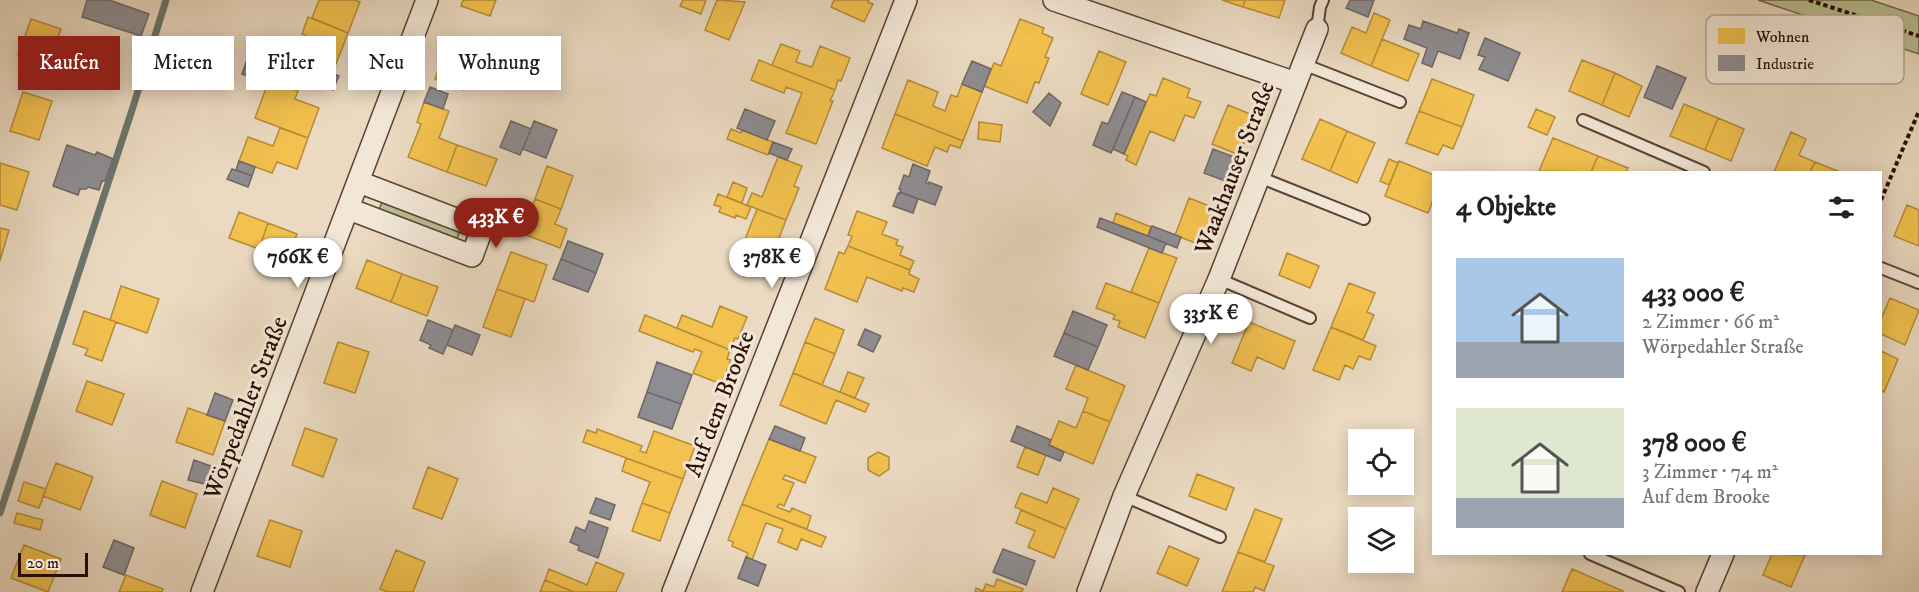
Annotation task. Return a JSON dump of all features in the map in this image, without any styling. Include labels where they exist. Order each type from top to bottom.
[{"type":"street","name":"Wörpedahler Straße","points":[[202,592],[427,0]]},
{"type":"street","name":"Auf dem Brooke","points":[[674,592],[906,0]]},
{"type":"street","points":[[1054,0],[1299,74]]},
{"type":"street","name":"Waakhauser Straße","points":[[1088,592],[1124,496],[1219,279],[1317,29]]},
{"type":"street","points":[[349,209],[472,256],[476,247],[482,229],[359,182]]},
{"type":"street","points":[[1707,592],[1724,555]]},
{"type":"lane","points":[[1317,29],[1323,0]]},
{"type":"lane","points":[[1299,74],[1400,102]]},
{"type":"lane","points":[[1583,120],[1702,171]]},
{"type":"lane","points":[[1259,177],[1364,219]]},
{"type":"lane","points":[[1882,268],[1919,283]]},
{"type":"lane","points":[[1219,279],[1310,318]]},
{"type":"lane","points":[[1124,496],[1220,537]]},
{"type":"lane","points":[[1592,555],[1679,592]]},
{"type":"path","points":[[1809,0],[1855,15]]},
{"type":"path","points":[[1904,31],[1919,36]]},
{"type":"path","points":[[1882,198],[1919,111]]},
{"type":"green space","points":[[1758,0],[1871,0],[1919,16],[1919,54],[1904,49],[1904,15],[1803,15]]},
{"type":"green space","points":[[383,200],[460,230],[457,239],[379,209]]},
{"type":"building: Wohnen","points":[[319,0],[360,2],[348,33],[312,18]]},
{"type":"building: Wohnen","points":[[463,0],[496,0],[490,16],[461,6]]},
{"type":"building: Wohnen","points":[[683,0],[706,0],[701,14],[680,6]]},
{"type":"building: Wohnen","points":[[717,0],[745,2],[729,40],[705,30]]},
{"type":"building: Wohnen","points":[[834,0],[869,0],[868,2],[873,4],[864,22],[831,7]]},
{"type":"building: Wohnen","points":[[1222,0],[1245,0],[1243,7]]},
{"type":"building: Wohnen","points":[[1245,0],[1285,0],[1279,18],[1243,7]]},
{"type":"building: Wohnen","points":[[1374,13],[1390,20],[1371,66],[1341,53],[1352,27],[1366,33]]},
{"type":"building: Wohnen","points":[[308,17],[348,33],[336,64],[336,36],[302,34]]},
{"type":"building: Wohnen","points":[[31,19],[61,29],[59,36],[25,36]]},
{"type":"building: Wohnen","points":[[1020,19],[1044,28],[1042,33],[1053,38],[1045,57],[1049,58],[1039,83],[1035,82],[1027,103],[984,86],[994,63],[1001,66]]},
{"type":"building: Wohnen","points":[[1382,39],[1419,54],[1408,81],[1371,66]]},
{"type":"building: Wohnen","points":[[781,44],[800,51],[796,62],[812,67],[820,46],[850,58],[835,90],[772,65]]},
{"type":"building: Wohnen","points":[[1099,51],[1126,62],[1108,105],[1081,94]]},
{"type":"building: Wohnen","points":[[759,60],[835,90],[816,144],[786,133],[802,93],[786,87],[784,93],[751,80]]},
{"type":"building: Wohnen","points":[[1582,60],[1615,73],[1602,105],[1569,91]]},
{"type":"building: Wohnen","points":[[1615,73],[1642,86],[1629,117],[1602,105]]},
{"type":"building: Wohnen","points":[[1163,78],[1190,89],[1187,97],[1201,102],[1194,118],[1185,115],[1174,141],[1150,131],[1136,165],[1126,160],[1128,156],[1124,154],[1150,94],[1156,96]]},
{"type":"building: Wohnen","points":[[1432,79],[1474,95],[1462,127],[1419,111]]},
{"type":"building: Wohnen","points":[[908,80],[938,92],[933,106],[945,111],[951,95],[957,97],[962,84],[982,92],[963,141],[895,114]]},
{"type":"building: Wohnen","points":[[265,90],[295,90],[298,91],[295,99],[319,108],[308,138],[255,118]]},
{"type":"building: Wohnen","points":[[23,92],[52,101],[39,140],[10,131]]},
{"type":"building: Wohnen","points":[[424,102],[449,111],[439,138],[457,145],[447,172],[408,157],[421,124],[417,122]]},
{"type":"building: Wohnen","points":[[1684,104],[1718,118],[1705,150],[1670,136]]},
{"type":"building: Wohnen","points":[[1228,105],[1255,116],[1239,155],[1212,144]]},
{"type":"building: Wohnen","points":[[1536,109],[1555,117],[1547,135],[1528,127]]},
{"type":"building: Wohnen","points":[[1419,111],[1462,127],[1453,149],[1443,145],[1438,155],[1406,143]]},
{"type":"building: Wohnen","points":[[895,114],[963,141],[960,148],[950,145],[947,152],[935,147],[927,166],[882,148]]},
{"type":"building: Wohnen","points":[[1718,118],[1744,129],[1731,161],[1705,150]]},
{"type":"building: Wohnen","points":[[1320,119],[1347,131],[1330,171],[1302,159]]},
{"type":"building: Wohnen","points":[[979,122],[1002,125],[1000,142],[978,139]]},
{"type":"building: Wohnen","points":[[280,128],[308,138],[297,169],[277,162],[272,173],[239,161],[248,137],[273,146]]},
{"type":"building: Wohnen","points":[[731,129],[741,133],[742,130],[773,142],[768,155],[727,139]]},
{"type":"building: Wohnen","points":[[1347,131],[1375,143],[1357,183],[1330,171]]},
{"type":"building: Wohnen","points":[[1791,132],[1806,139],[1799,155],[1815,162],[1810,171],[1774,171]]},
{"type":"building: Wohnen","points":[[1553,138],[1598,156],[1591,171],[1539,171]]},
{"type":"building: Wohnen","points":[[457,145],[497,159],[486,186],[447,172]]},
{"type":"building: Wohnen","points":[[1598,156],[1628,168],[1626,171],[1591,171]]},
{"type":"building: Wohnen","points":[[778,157],[802,166],[794,186],[799,188],[786,220],[747,205],[752,193],[762,197]]},
{"type":"building: Wohnen","points":[[1389,159],[1398,163],[1389,185],[1380,181]]},
{"type":"building: Wohnen","points":[[1399,161],[1432,174],[1432,202],[1428,213],[1385,196]]},
{"type":"building: Wohnen","points":[[1815,162],[1838,171],[1810,171]]},
{"type":"building: Wohnen","points":[[0,163],[29,172],[17,210],[0,205]]},
{"type":"building: Wohnen","points":[[547,166],[573,176],[561,209],[535,199]]},
{"type":"building: Wohnen","points":[[733,182],[747,188],[742,203],[727,197]]},
{"type":"building: Wohnen","points":[[718,194],[751,207],[746,219],[719,212],[721,207],[714,205]]},
{"type":"building: Wohnen","points":[[1189,198],[1217,209],[1203,246],[1175,235]]},
{"type":"building: Wohnen","points":[[535,199],[561,209],[555,224],[567,229],[560,248],[521,233]]},
{"type":"building: Wohnen","points":[[1907,205],[1919,210],[1919,246],[1894,236]]},
{"type":"building: Wohnen","points":[[757,209],[786,220],[772,256],[751,247],[749,250],[742,247]]},
{"type":"building: Wohnen","points":[[857,211],[887,222],[882,234],[898,240],[896,245],[903,247],[900,255],[914,261],[910,270],[848,246],[852,236],[848,235]]},
{"type":"building: Wohnen","points":[[239,212],[268,223],[259,249],[229,238]]},
{"type":"building: Wohnen","points":[[1116,213],[1151,227],[1148,236],[1113,223]]},
{"type":"building: Wohnen","points":[[268,223],[297,234],[288,259],[259,249]]},
{"type":"building: Wohnen","points":[[0,228],[9,230],[0,261]]},
{"type":"building: Wohnen","points":[[848,246],[910,270],[909,274],[919,279],[914,292],[903,288],[902,291],[867,277],[857,302],[825,289],[839,252],[844,254]]},
{"type":"building: Wohnen","points":[[1149,248],[1177,258],[1159,303],[1131,292]]},
{"type":"building: Wohnen","points":[[511,252],[547,265],[534,302],[497,289]]},
{"type":"building: Wohnen","points":[[1287,253],[1319,266],[1310,288],[1279,275]]},
{"type":"building: Wohnen","points":[[367,260],[402,274],[391,302],[356,288]]},
{"type":"building: Wohnen","points":[[402,274],[438,287],[427,316],[391,302]]},
{"type":"building: Wohnen","points":[[1106,283],[1159,303],[1145,338],[1118,327],[1120,321],[1113,319],[1115,315],[1096,308]]},
{"type":"building: Wohnen","points":[[1349,283],[1375,293],[1367,312],[1374,315],[1363,340],[1331,327]]},
{"type":"building: Wohnen","points":[[121,286],[159,299],[147,333],[110,320]]},
{"type":"building: Wohnen","points":[[497,289],[525,299],[511,337],[483,327]]},
{"type":"building: Wohnen","points":[[1890,298],[1919,310],[1905,345],[1882,334],[1882,317]]},
{"type":"building: Wohnen","points":[[720,306],[747,317],[738,339],[735,338],[730,350],[677,328],[682,315],[712,327]]},
{"type":"building: Wohnen","points":[[84,311],[116,322],[102,361],[85,355],[88,349],[73,344]]},
{"type":"building: Wohnen","points":[[645,315],[730,350],[727,359],[731,360],[721,384],[693,373],[702,352],[695,349],[693,352],[639,331]]},
{"type":"building: Wohnen","points":[[815,318],[844,330],[835,354],[805,342]]},
{"type":"building: Wohnen","points":[[1249,322],[1295,341],[1284,369],[1257,357],[1251,371],[1232,363]]},
{"type":"building: Wohnen","points":[[1331,327],[1376,346],[1370,360],[1359,356],[1353,369],[1345,365],[1339,380],[1313,370]]},
{"type":"building: Wohnen","points":[[338,342],[369,352],[355,393],[324,383]]},
{"type":"building: Wohnen","points":[[805,342],[835,354],[822,385],[793,373]]},
{"type":"building: Wohnen","points":[[1882,351],[1898,359],[1884,392],[1882,391]]},
{"type":"building: Wohnen","points":[[1076,365],[1125,386],[1110,422],[1083,411],[1088,398],[1066,389]]},
{"type":"building: Wohnen","points":[[848,372],[864,378],[855,398],[840,392]]},
{"type":"building: Wohnen","points":[[793,373],[869,404],[865,412],[836,400],[826,424],[780,405]]},
{"type":"building: Wohnen","points":[[87,381],[124,394],[112,425],[76,411]]},
{"type":"building: Wohnen","points":[[188,408],[225,421],[213,455],[176,442]]},
{"type":"building: Wohnen","points":[[1083,411],[1110,422],[1093,464],[1049,445],[1059,421],[1076,428]]},
{"type":"building: Wohnen","points":[[305,428],[337,439],[323,477],[292,465]]},
{"type":"building: Wohnen","points":[[597,429],[642,446],[640,451],[646,453],[654,431],[695,446],[683,479],[583,442],[587,430],[596,433]]},
{"type":"building: Wohnen","points":[[769,439],[816,457],[805,483],[785,475],[783,479],[794,483],[784,506],[779,504],[777,507],[790,512],[792,508],[811,516],[807,529],[742,504]]},
{"type":"building: Wohnen","points":[[1025,447],[1046,455],[1038,475],[1017,467]]},
{"type":"building: Wohnen","points":[[878,452],[889,457],[889,469],[879,476],[868,470],[868,458]]},
{"type":"building: Wohnen","points":[[626,458],[683,479],[670,513],[642,503],[650,482],[622,471]]},
{"type":"building: Wohnen","points":[[56,463],[93,477],[80,510],[43,496]]},
{"type":"building: Wohnen","points":[[428,467],[458,479],[442,519],[413,508]]},
{"type":"building: Wohnen","points":[[1197,474],[1234,488],[1226,510],[1189,496]]},
{"type":"building: Wohnen","points":[[162,481],[197,494],[185,528],[150,515]]},
{"type":"building: Wohnen","points":[[24,482],[46,489],[39,508],[18,501]]},
{"type":"building: Wohnen","points":[[1053,488],[1079,499],[1066,529],[1015,507],[1021,493],[1047,503]]},
{"type":"building: Wohnen","points":[[642,503],[670,513],[660,541],[632,531]]},
{"type":"building: Wohnen","points":[[742,504],[826,537],[821,547],[801,539],[797,550],[778,542],[783,529],[766,523],[752,560],[746,557],[748,553],[732,546],[733,542],[728,540]]},
{"type":"building: Wohnen","points":[[1255,509],[1282,519],[1265,562],[1238,552]]},
{"type":"building: Wohnen","points":[[1021,510],[1066,529],[1054,558],[1028,547],[1035,531],[1016,523]]},
{"type":"building: Wohnen","points":[[17,513],[43,520],[40,530],[14,523]]},
{"type":"building: Wohnen","points":[[270,520],[302,531],[290,567],[257,556]]},
{"type":"building: Wohnen","points":[[24,545],[61,559],[48,592],[11,578]]},
{"type":"building: Wohnen","points":[[1169,546],[1199,559],[1187,586],[1157,573]]},
{"type":"building: Wohnen","points":[[396,550],[425,562],[413,592],[388,592],[380,589]]},
{"type":"building: Wohnen","points":[[1238,552],[1274,566],[1264,591],[1255,587],[1253,592],[1222,592]]},
{"type":"building: Wohnen","points":[[1772,555],[1805,555],[1791,587],[1763,575]]},
{"type":"building: Wohnen","points":[[596,562],[624,574],[616,592],[574,592],[545,580],[549,569],[587,585]]},
{"type":"building: Wohnen","points":[[1572,569],[1623,591],[1623,592],[1562,592]]},
{"type":"building: Wohnen","points":[[126,575],[163,589],[162,592],[119,592]]},
{"type":"building: Wohnen","points":[[997,579],[1023,589],[1022,592],[975,592],[976,588],[983,591],[986,584],[994,587]]},
{"type":"building: Wohnen","points":[[545,580],[574,592],[540,592]]},
{"type":"building: Industrie","points":[[87,0],[109,0],[149,14],[141,36],[82,17]]},
{"type":"building: Industrie","points":[[1350,0],[1374,0],[1368,17],[1346,8]]},
{"type":"building: Industrie","points":[[1423,21],[1457,33],[1459,29],[1469,33],[1460,59],[1438,51],[1432,67],[1422,63],[1427,48],[1404,39],[1409,25],[1421,29]]},
{"type":"building: Industrie","points":[[1485,38],[1520,53],[1508,81],[1479,69],[1485,57],[1478,55]]},
{"type":"building: Industrie","points":[[972,61],[991,69],[982,92],[962,84]]},
{"type":"building: Industrie","points":[[246,63],[246,75],[242,74]]},
{"type":"building: Industrie","points":[[1657,66],[1686,78],[1672,109],[1644,97]]},
{"type":"building: Industrie","points":[[430,87],[448,94],[443,109],[424,102]]},
{"type":"building: Industrie","points":[[1122,92],[1135,97],[1111,153],[1093,145],[1102,122],[1108,124]]},
{"type":"building: Industrie","points":[[1049,93],[1061,103],[1050,126],[1033,112]]},
{"type":"building: Industrie","points":[[1135,97],[1146,102],[1124,154],[1113,149]]},
{"type":"building: Industrie","points":[[745,109],[775,121],[767,140],[737,128]]},
{"type":"building: Industrie","points":[[511,121],[531,129],[520,155],[500,147]]},
{"type":"building: Industrie","points":[[534,121],[557,130],[546,158],[523,149]]},
{"type":"building: Industrie","points":[[773,142],[792,149],[787,160],[769,153]]},
{"type":"building: Industrie","points":[[67,145],[95,155],[97,152],[113,159],[99,190],[88,187],[80,189],[78,195],[53,186]]},
{"type":"building: Industrie","points":[[1213,149],[1237,158],[1228,182],[1204,173]]},
{"type":"building: Industrie","points":[[239,161],[255,167],[252,176],[236,170]]},
{"type":"building: Industrie","points":[[913,164],[930,171],[926,183],[942,187],[935,205],[900,192],[904,175],[909,177]]},
{"type":"building: Industrie","points":[[232,169],[252,176],[248,187],[227,179]]},
{"type":"building: Industrie","points":[[900,192],[918,199],[913,213],[893,206]]},
{"type":"building: Industrie","points":[[1100,218],[1166,243],[1162,253],[1097,227]]},
{"type":"building: Industrie","points":[[1152,226],[1181,237],[1177,248],[1148,236]]},
{"type":"building: Industrie","points":[[568,241],[603,254],[596,273],[561,259]]},
{"type":"building: Industrie","points":[[742,247],[761,254],[752,275],[733,267]]},
{"type":"building: Industrie","points":[[561,259],[596,273],[588,292],[553,279]]},
{"type":"building: Industrie","points":[[1073,311],[1107,325],[1098,347],[1064,333]]},
{"type":"building: Industrie","points":[[428,320],[453,330],[443,354],[429,348],[431,345],[420,340]]},
{"type":"building: Industrie","points":[[455,325],[480,335],[472,355],[447,345]]},
{"type":"building: Industrie","points":[[865,329],[881,336],[873,352],[858,345]]},
{"type":"building: Industrie","points":[[1064,333],[1098,347],[1088,370],[1054,356]]},
{"type":"building: Industrie","points":[[657,362],[692,375],[681,404],[647,392]]},
{"type":"building: Industrie","points":[[647,392],[681,404],[672,429],[638,417]]},
{"type":"building: Industrie","points":[[215,393],[233,400],[225,421],[207,415]]},
{"type":"building: Industrie","points":[[775,426],[805,438],[800,451],[769,439]]},
{"type":"building: Industrie","points":[[1017,426],[1051,440],[1049,445],[1064,452],[1060,461],[1011,441]]},
{"type":"building: Industrie","points":[[194,460],[211,466],[205,484],[188,480]]},
{"type":"building: Industrie","points":[[596,498],[615,505],[610,520],[590,513]]},
{"type":"building: Industrie","points":[[589,521],[608,528],[598,558],[578,550],[579,546],[570,542],[576,527],[585,531]]},
{"type":"building: Industrie","points":[[114,540],[134,548],[124,575],[103,567]]},
{"type":"building: Industrie","points":[[1003,549],[1035,561],[1026,585],[993,572]]},
{"type":"building: Industrie","points":[[746,557],[766,565],[758,586],[738,578]]},
{"type":"waterway","points":[[0,513],[166,0]]}]
